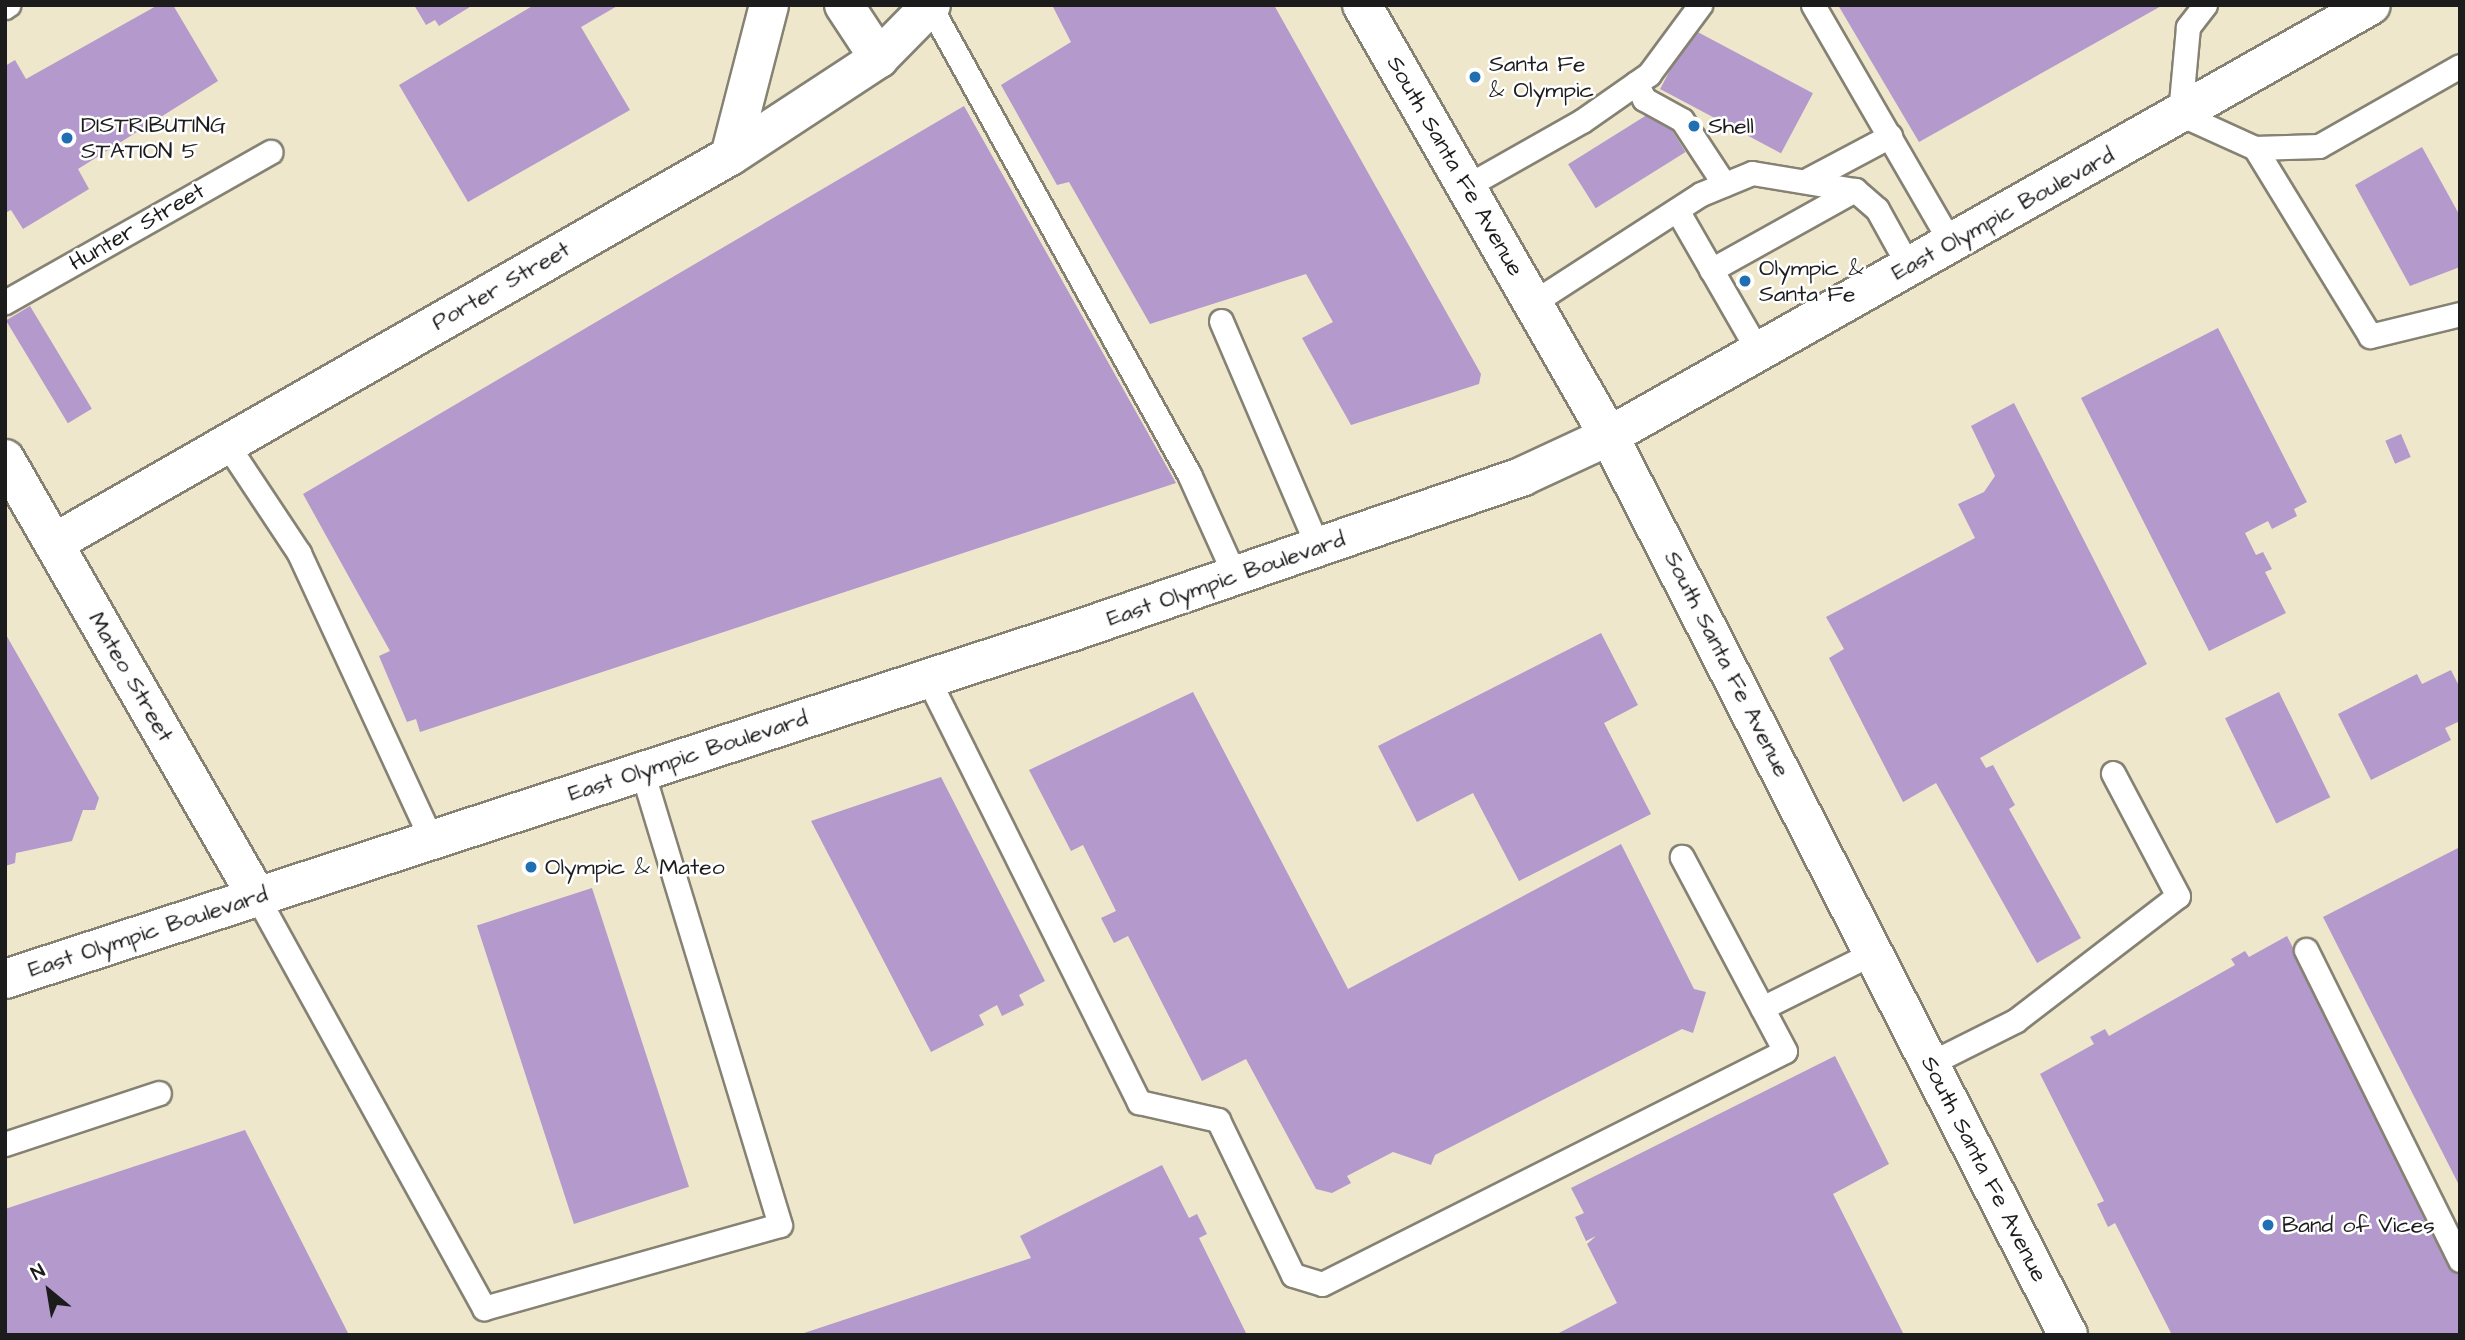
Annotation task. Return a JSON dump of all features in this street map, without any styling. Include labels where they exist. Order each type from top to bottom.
[{"type":"main road","points":[[730,156],[769,5]]},
{"type":"main road","points":[[844,5],[879,58]]},
{"type":"main road","name":"South Santa Fe Avenue","points":[[1362,5],[1609,436],[1875,952],[2068,1335]]},
{"type":"main road","name":"Porter Street","points":[[54,543],[730,156],[879,58],[930,6]]},
{"type":"main road","name":"East Olympic Boulevard","points":[[5,979],[256,895],[928,679],[1523,476],[1609,436],[2362,11]]},
{"type":"main road","name":"Mateo Street","points":[[5,459],[256,895]]},
{"type":"lane","points":[[1467,186],[1636,83],[1700,5]]},
{"type":"lane","points":[[1813,5],[1951,243]]},
{"type":"lane","points":[[2205,5],[2188,27],[2180,114],[2255,148],[2319,146],[2460,66]]},
{"type":"lane","points":[[930,6],[1189,474],[1235,576]]},
{"type":"lane","points":[[1636,83],[1644,99],[1682,120],[1724,184]]},
{"type":"lane","points":[[1809,179],[1890,136]]},
{"type":"lane","points":[[2255,148],[2370,336],[2460,314]]},
{"type":"lane","name":"Hunter Street","points":[[5,302],[270,152]]},
{"type":"lane","points":[[1534,302],[1677,210],[1724,184],[1752,173],[1809,179],[1855,190],[1877,209],[1909,267]]},
{"type":"lane","points":[[1711,270],[1855,190]]},
{"type":"lane","points":[[1677,210],[1758,351]]},
{"type":"lane","points":[[1222,321],[1318,547]]},
{"type":"lane","points":[[226,443],[299,553],[431,839]]},
{"type":"lane","points":[[928,679],[1139,1101],[1219,1120],[1293,1275],[1322,1284],[1785,1051],[1682,857]]},
{"type":"lane","points":[[256,895],[484,1308],[780,1225],[642,771]]},
{"type":"lane","points":[[1931,1063],[2015,1021],[2178,896],[2113,773]]},
{"type":"lane","points":[[2306,950],[2460,1260]]},
{"type":"lane","points":[[1762,1008],[1875,952]]},
{"type":"lane","points":[[5,1144],[159,1093]]},
{"type":"building","name":"DISTRIBUTING STATION 5","points":[[158,5],[173,5],[218,81],[78,169],[89,189],[23,229],[11,210],[5,213],[5,66],[15,60],[26,79]]},
{"type":"building","points":[[414,5],[473,5],[439,26],[435,20],[426,25]]},
{"type":"building","points":[[534,5],[619,5],[581,27],[630,110],[468,202],[399,85]]},
{"type":"building","points":[[1052,5],[1274,5],[1481,374],[1479,384],[1351,425],[1302,338],[1333,322],[1306,274],[1150,324],[1069,182],[1057,185],[1001,85],[1071,42]]},
{"type":"building","points":[[1838,5],[2163,5],[1919,142]]},
{"type":"building","points":[[1692,29],[1813,93],[1781,153],[1660,89]]},
{"type":"building","points":[[964,106],[1176,483],[420,732],[416,719],[407,722],[379,656],[390,651],[303,494]]},
{"type":"building","points":[[1658,108],[1686,152],[1596,208],[1568,164]]},
{"type":"building","points":[[2422,147],[2460,216],[2460,267],[2410,286],[2355,185]]},
{"type":"building","points":[[30,306],[92,409],[68,423],[6,320]]},
{"type":"building","points":[[2218,328],[2307,502],[2294,509],[2297,516],[2272,529],[2268,521],[2245,533],[2256,555],[2263,552],[2272,569],[2265,572],[2286,613],[2209,651],[2081,398]]},
{"type":"building","points":[[2014,403],[2147,664],[1980,758],[1986,768],[1993,765],[2015,805],[2009,809],[2081,938],[2037,963],[1936,783],[1903,802],[1829,658],[1844,649],[1826,617],[1975,538],[1958,504],[1984,492],[1995,476],[1971,426]]},
{"type":"building","points":[[2401,434],[2411,457],[2395,464],[2385,441]]},
{"type":"building","points":[[5,633],[99,798],[95,810],[83,810],[72,841],[16,853],[15,863],[5,866]]},
{"type":"building","points":[[1601,633],[1638,705],[1604,723],[1651,814],[1519,881],[1473,793],[1417,822],[1378,746]]},
{"type":"building","points":[[2451,670],[2460,688],[2460,721],[2445,728],[2451,740],[2371,780],[2338,714],[2417,674],[2422,684]]},
{"type":"building","points":[[1193,692],[1348,989],[1621,844],[1694,989],[1706,992],[1693,1033],[1682,1029],[1435,1155],[1431,1165],[1393,1152],[1347,1176],[1351,1183],[1332,1193],[1316,1189],[1246,1059],[1202,1081],[1128,936],[1114,943],[1101,918],[1116,911],[1083,845],[1071,851],[1029,770]]},
{"type":"building","points":[[2279,692],[2330,797],[2276,823],[2225,718]]},
{"type":"building","points":[[941,777],[1045,981],[1019,995],[1024,1005],[1002,1016],[997,1005],[979,1015],[984,1025],[931,1052],[811,821]]},
{"type":"building","points":[[2460,847],[2460,1187],[2323,917]]},
{"type":"building","points":[[592,888],[689,1187],[574,1224],[477,925]]},
{"type":"building","points":[[2287,936],[2460,1277],[2460,1335],[2172,1335],[2115,1223],[2108,1227],[2097,1204],[2104,1201],[2040,1074],[2094,1044],[2090,1037],[2105,1029],[2109,1036],[2235,965],[2231,959],[2245,951],[2249,957]]},
{"type":"building","points":[[1835,1056],[1889,1164],[1833,1194],[1904,1335],[1555,1335],[1617,1303],[1587,1244],[1596,1236],[1586,1241],[1575,1217],[1584,1213],[1571,1188]]},
{"type":"building","points":[[245,1130],[349,1335],[5,1335],[5,1209]]},
{"type":"building","points":[[1162,1165],[1189,1218],[1197,1214],[1207,1234],[1199,1238],[1247,1335],[798,1335],[1031,1258],[1020,1236]]},
{"type":"place","name":"Santa Fe & Olympic","points":[[1475,77]]},
{"type":"place","name":"Shell","points":[[1694,126]]},
{"type":"place","name":"DISTRIBUTING STATION 5","points":[[67,138]]},
{"type":"place","name":"Olympic & Santa Fe","points":[[1745,281]]},
{"type":"place","name":"Olympic & Mateo","points":[[531,867]]},
{"type":"place","name":"Band of Vices","points":[[2268,1225]]}]
